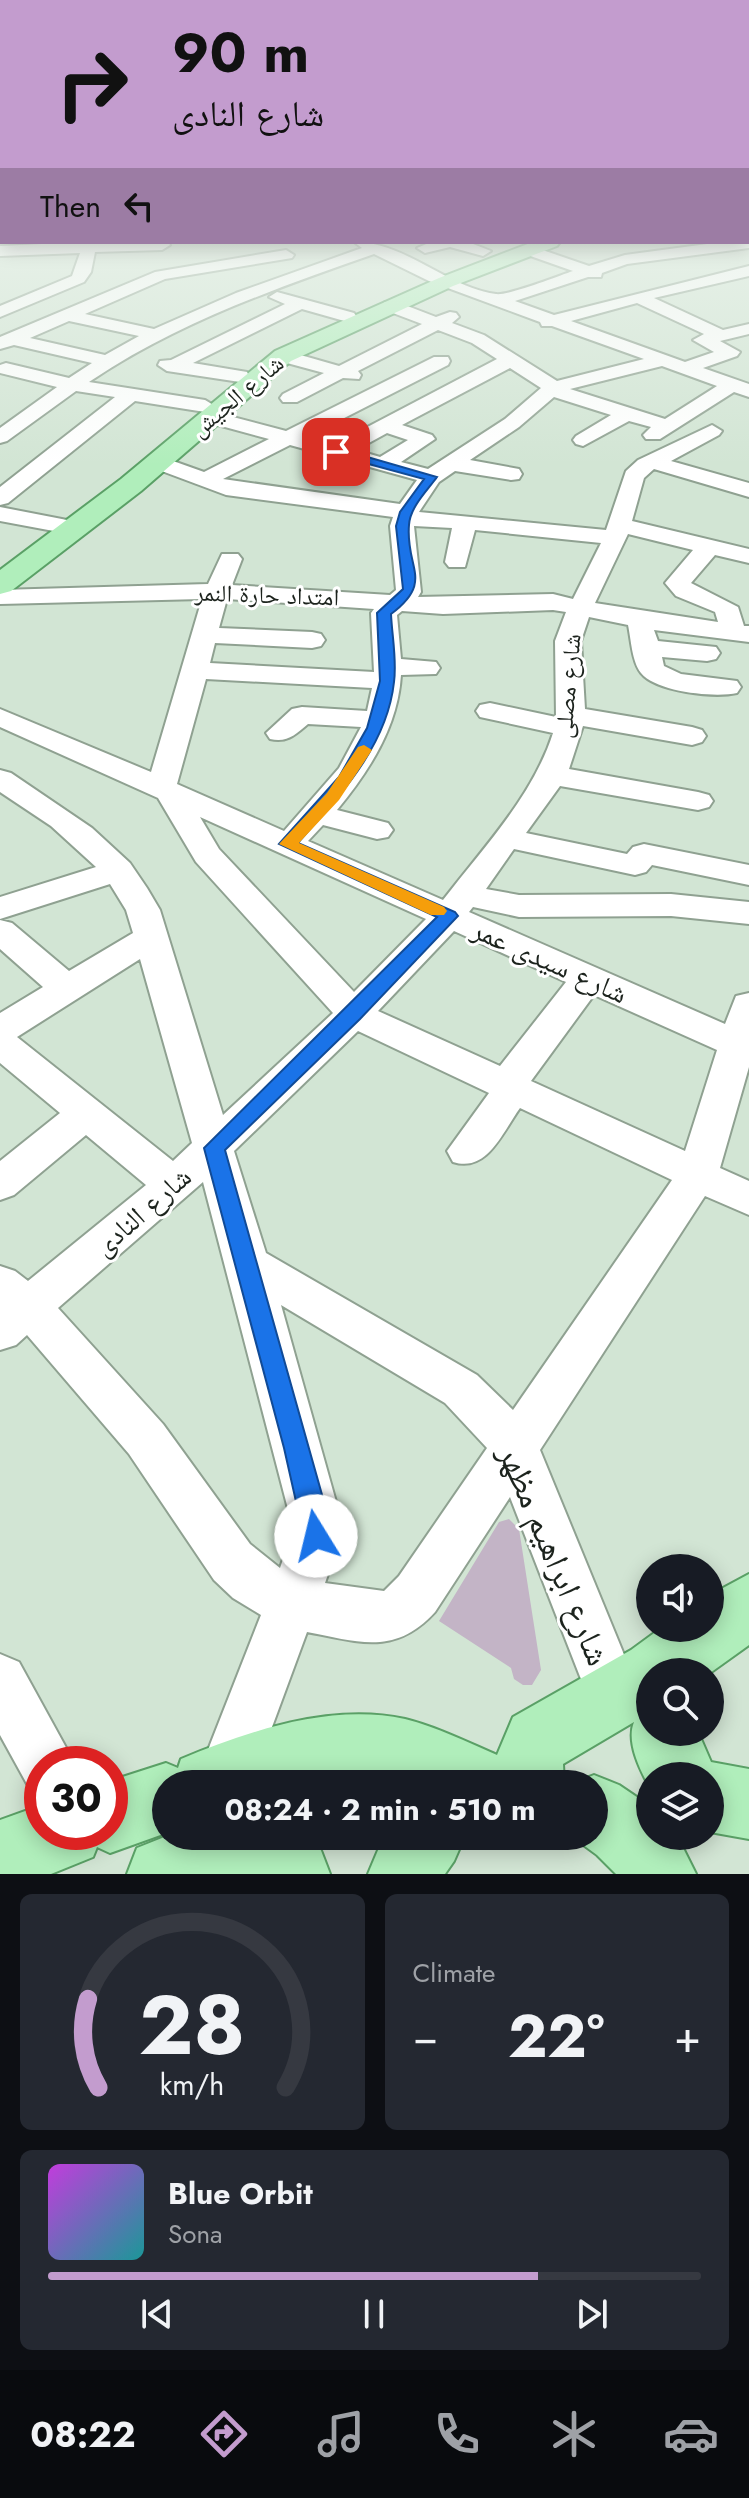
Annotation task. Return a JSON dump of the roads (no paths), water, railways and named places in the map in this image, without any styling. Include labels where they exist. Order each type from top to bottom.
[{"type":"main road","name":"شارع الجيش","points":[[0,563],[59,525],[180,435],[243,382],[276,345],[416,289]]},
{"type":"main road","name":"شارع الجيش","points":[[276,345],[391,306],[422,289]]},
{"type":"main road","name":"شارع الجيش","points":[[0,585],[159,462],[180,435]]},
{"type":"main road","points":[[687,1658],[749,1606]]},
{"type":"main road","points":[[528,1770],[537,1741],[636,1694]]},
{"type":"main road","points":[[257,1770],[311,1754],[373,1748],[404,1753],[447,1770]]},
{"type":"main road","points":[[724,1802],[749,1804]]},
{"type":"main road","points":[[128,1811],[152,1803]]},
{"type":"main road","points":[[608,1817],[645,1851],[660,1874]]},
{"type":"main road","points":[[0,1856],[24,1848]]},
{"type":"main road","points":[[404,1874],[420,1850]]},
{"type":"main road","points":[[163,1874],[229,1852],[264,1857],[294,1874]]},
{"type":"street","points":[[1,311],[53,289]]},
{"type":"street","points":[[6,341],[127,289]]},
{"type":"street","points":[[251,289],[348,317]]},
{"type":"street","points":[[0,437],[112,359],[258,289]]},
{"type":"street","points":[[466,289],[553,320],[603,358],[625,386],[731,352],[702,340],[738,334]]},
{"type":"street","points":[[290,398],[438,323],[530,289]]},
{"type":"street","points":[[545,289],[594,307]]},
{"type":"street","points":[[630,289],[690,321],[738,334]]},
{"type":"street","points":[[484,342],[594,307],[667,289]]},
{"type":"street","points":[[174,366],[237,332],[300,304]]},
{"type":"street","points":[[391,306],[484,342],[553,388],[626,414],[657,441],[749,490]]},
{"type":"street","points":[[1,311],[123,327],[157,335]]},
{"type":"street","points":[[123,327],[150,314]]},
{"type":"street","points":[[662,327],[690,321]]},
{"type":"street","points":[[520,331],[627,369],[663,360]]},
{"type":"street","points":[[237,332],[341,372],[436,399]]},
{"type":"street","points":[[288,844],[318,814],[384,727],[391,614],[409,589],[405,515],[442,468],[512,423],[553,388],[603,358],[635,334]]},
{"type":"street","points":[[6,341],[174,366],[243,382],[342,413]]},
{"type":"street","points":[[3,370],[52,348]]},
{"type":"street","points":[[387,348],[487,372]]},
{"type":"street","points":[[532,373],[603,358],[663,360],[735,386]]},
{"type":"street","points":[[336,452],[512,359]]},
{"type":"street","points":[[205,480],[441,361]]},
{"type":"street","points":[[3,370],[208,412],[289,439],[383,464],[511,474]]},
{"type":"street","points":[[657,441],[735,386],[749,371]]},
{"type":"street","points":[[0,498],[131,394]]},
{"type":"street","points":[[583,440],[626,414]]},
{"type":"street","points":[[383,464],[425,439],[385,426]]},
{"type":"street","name":"شارع مصلى","points":[[457,905],[560,758],[569,722],[568,641],[616,531],[634,476],[657,441],[712,431]]},
{"type":"street","points":[[402,453],[442,468]]},
{"type":"street","points":[[159,462],[234,490],[465,522],[549,523],[616,531],[749,556]]},
{"type":"street","points":[[0,514],[59,525]]},
{"type":"street","points":[[457,562],[465,522]]},
{"type":"street","points":[[708,548],[677,583],[685,591],[724,607],[740,633]]},
{"type":"street","points":[[230,559],[217,591],[165,790],[207,855],[354,1014],[749,1199]]},
{"type":"street","name":"امتداد حارة النمر","points":[[0,597],[217,591],[391,614],[507,591],[639,620],[740,633]]},
{"type":"street","points":[[391,614],[425,627]]},
{"type":"street","points":[[639,620],[652,669],[661,676],[727,687]]},
{"type":"street","points":[[206,635],[312,640]]},
{"type":"street","points":[[647,648],[707,653]]},
{"type":"street","points":[[196,670],[388,674],[427,668]]},
{"type":"street","points":[[490,711],[692,736]]},
{"type":"street","points":[[280,733],[300,715],[384,727]]},
{"type":"street","name":"شارع سيدى عمر","points":[[0,717],[288,844],[457,905],[588,978],[745,1033]]},
{"type":"street","points":[[550,775],[654,806],[698,801]]},
{"type":"street","points":[[3,785],[76,831],[119,870],[143,910],[248,1264],[315,1523],[312,1550],[290,1603],[207,1770]]},
{"type":"street","points":[[318,814],[377,830]]},
{"type":"street","points":[[506,838],[635,865],[643,853],[749,875]]},
{"type":"street","points":[[0,908],[119,870]]},
{"type":"street","points":[[457,905],[671,905],[749,913]]},
{"type":"street","name":"شارع النادى","points":[[10,1308],[174,1185],[354,1014],[457,905]]},
{"type":"street","points":[[0,931],[67,989]]},
{"type":"street","points":[[151,937],[67,989],[4,1050],[174,1185]]},
{"type":"street","points":[[467,1151],[588,978]]},
{"type":"street","points":[[10,1308],[146,1439],[232,1562],[251,1580],[290,1603],[372,1618],[387,1617],[402,1610],[417,1594],[698,1174],[745,1033]]},
{"type":"street","points":[[0,1184],[86,1113]]},
{"type":"street","name":"شارع ابراهيم مظهر","points":[[248,1264],[461,1389],[488,1414],[515,1447],[641,1658]]},
{"type":"street","points":[[0,1681],[37,1746]]}]
